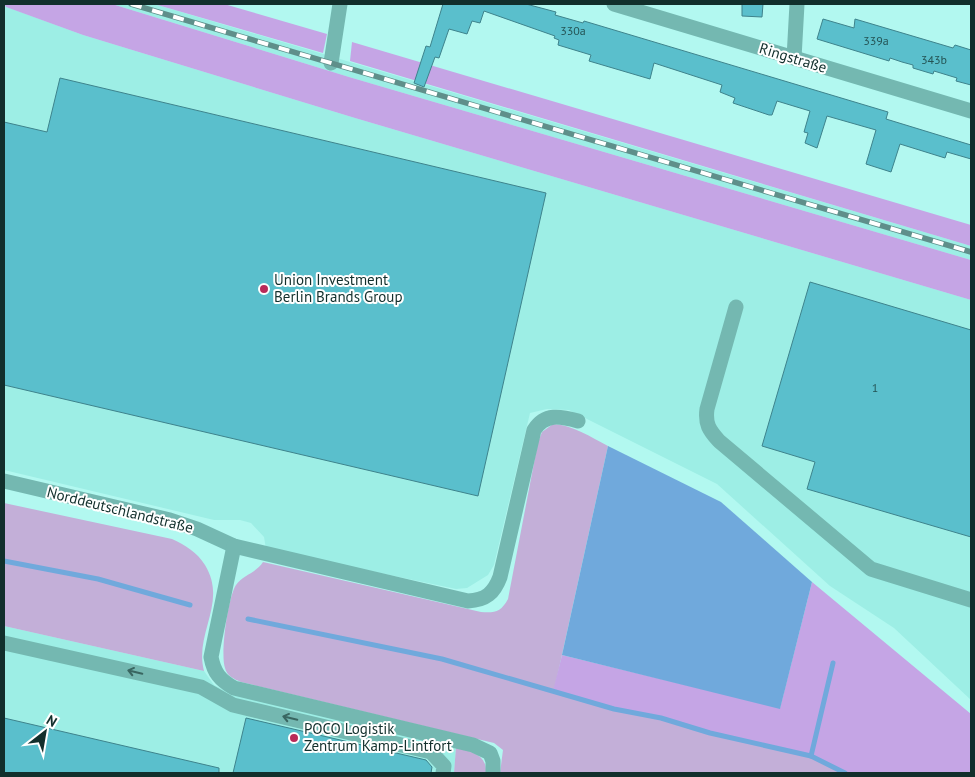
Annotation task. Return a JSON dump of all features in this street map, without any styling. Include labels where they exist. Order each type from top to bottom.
[{"type":"street","points":[[331,64],[340,4]]},
{"type":"street","name":"Ringstraße","points":[[614,4],[971,111]]},
{"type":"street","points":[[794,58],[797,4]]},
{"type":"street","points":[[736,307],[707,409],[706,424],[710,431],[719,441],[871,569],[971,600]]},
{"type":"street","name":"Norddeutschlandstraße","points":[[4,481],[170,520],[197,528],[234,546],[468,601],[479,600],[489,596],[496,587],[500,577],[534,430],[539,422],[548,417],[563,417],[578,422]]},
{"type":"street","points":[[234,546],[211,657],[217,675],[225,683],[234,688],[484,748],[490,753],[493,761],[493,773]]},
{"type":"street","points":[[4,643],[201,687],[233,705],[431,752],[444,766],[443,773]]},
{"type":"shaded area","points":[[4,4],[112,4],[349,77],[971,260],[971,300],[355,118],[83,35],[6,7]]},
{"type":"shaded area","points":[[112,4],[154,4],[971,246],[971,260],[349,77]]},
{"type":"shaded area","points":[[154,4],[224,4],[327,34],[323,53]]},
{"type":"shaded area","points":[[4,6],[83,35],[355,118],[971,300],[971,700],[894,628],[830,586],[717,484],[569,410],[547,409],[530,413],[494,565],[488,575],[467,588],[456,589],[266,549],[264,537],[251,523],[240,520],[214,520],[4,470]]},
{"type":"shaded area","points":[[352,42],[971,225],[971,246],[350,61]]},
{"type":"shaded area","points":[[553,424],[574,429],[608,446],[554,691],[811,756],[845,773],[500,773],[503,750],[494,743],[241,682],[227,673],[223,651],[233,591],[242,579],[257,569],[263,562],[481,612],[494,612],[503,607],[508,599],[538,442],[542,432]]},
{"type":"shaded area","points":[[608,446],[721,502],[812,582],[780,709],[562,655]]},
{"type":"shaded area","points":[[4,503],[172,539],[186,546],[205,565],[211,579],[213,592],[203,644],[204,671],[4,626]]},
{"type":"shaded area","points":[[812,582],[971,714],[971,773],[845,773],[811,756],[710,733],[661,718],[614,709],[553,691],[562,655],[780,708]]},
{"type":"shaded area","points":[[4,626],[204,671],[214,685],[234,695],[456,747],[454,773],[4,773]]},
{"type":"shaded area","points":[[456,747],[472,752],[481,758],[486,767],[486,773],[454,773]]},
{"type":"building","points":[[443,4],[526,4],[556,12],[555,15],[583,23],[584,21],[888,112],[886,119],[971,145],[971,159],[947,152],[945,158],[900,144],[891,172],[866,164],[876,130],[827,116],[817,148],[805,143],[808,133],[804,132],[810,111],[777,101],[772,115],[769,115],[733,103],[735,98],[720,92],[722,85],[654,63],[650,79],[589,61],[591,55],[558,45],[559,40],[554,38],[555,36],[484,11],[480,23],[472,21],[467,34],[449,29],[439,58],[435,57],[424,87],[414,83],[426,46],[430,47]]},
{"type":"building","points":[[742,4],[763,4],[762,17],[742,16]]},
{"type":"building","points":[[823,19],[854,28],[855,19],[953,48],[955,45],[971,50],[971,85],[956,81],[957,78],[934,71],[933,74],[890,58],[889,61],[817,39]]},
{"type":"building","name":"Union Investment Berlin Brands Group","points":[[60,78],[546,193],[478,496],[4,385],[4,122],[47,132]]},
{"type":"building","points":[[810,282],[971,330],[971,537],[807,489],[815,462],[762,446]]},
{"type":"building","points":[[4,718],[219,768],[219,773],[4,773]]},
{"type":"building","points":[[246,718],[426,760],[432,767],[431,773],[233,773]]},
{"type":"waterway","points":[[4,561],[98,579],[190,605]]},
{"type":"waterway","points":[[248,619],[442,659],[614,709],[661,718],[710,733],[811,756],[845,773]]},
{"type":"waterway","points":[[811,756],[833,663]]},
{"type":"railway","points":[[131,4],[971,252]]},
{"type":"place","name":"Union Investment Berlin Brands Group","points":[[264,289]]},
{"type":"place","name":"POCO Logistik Zentrum Kamp-Lintfort","points":[[294,738]]}]
